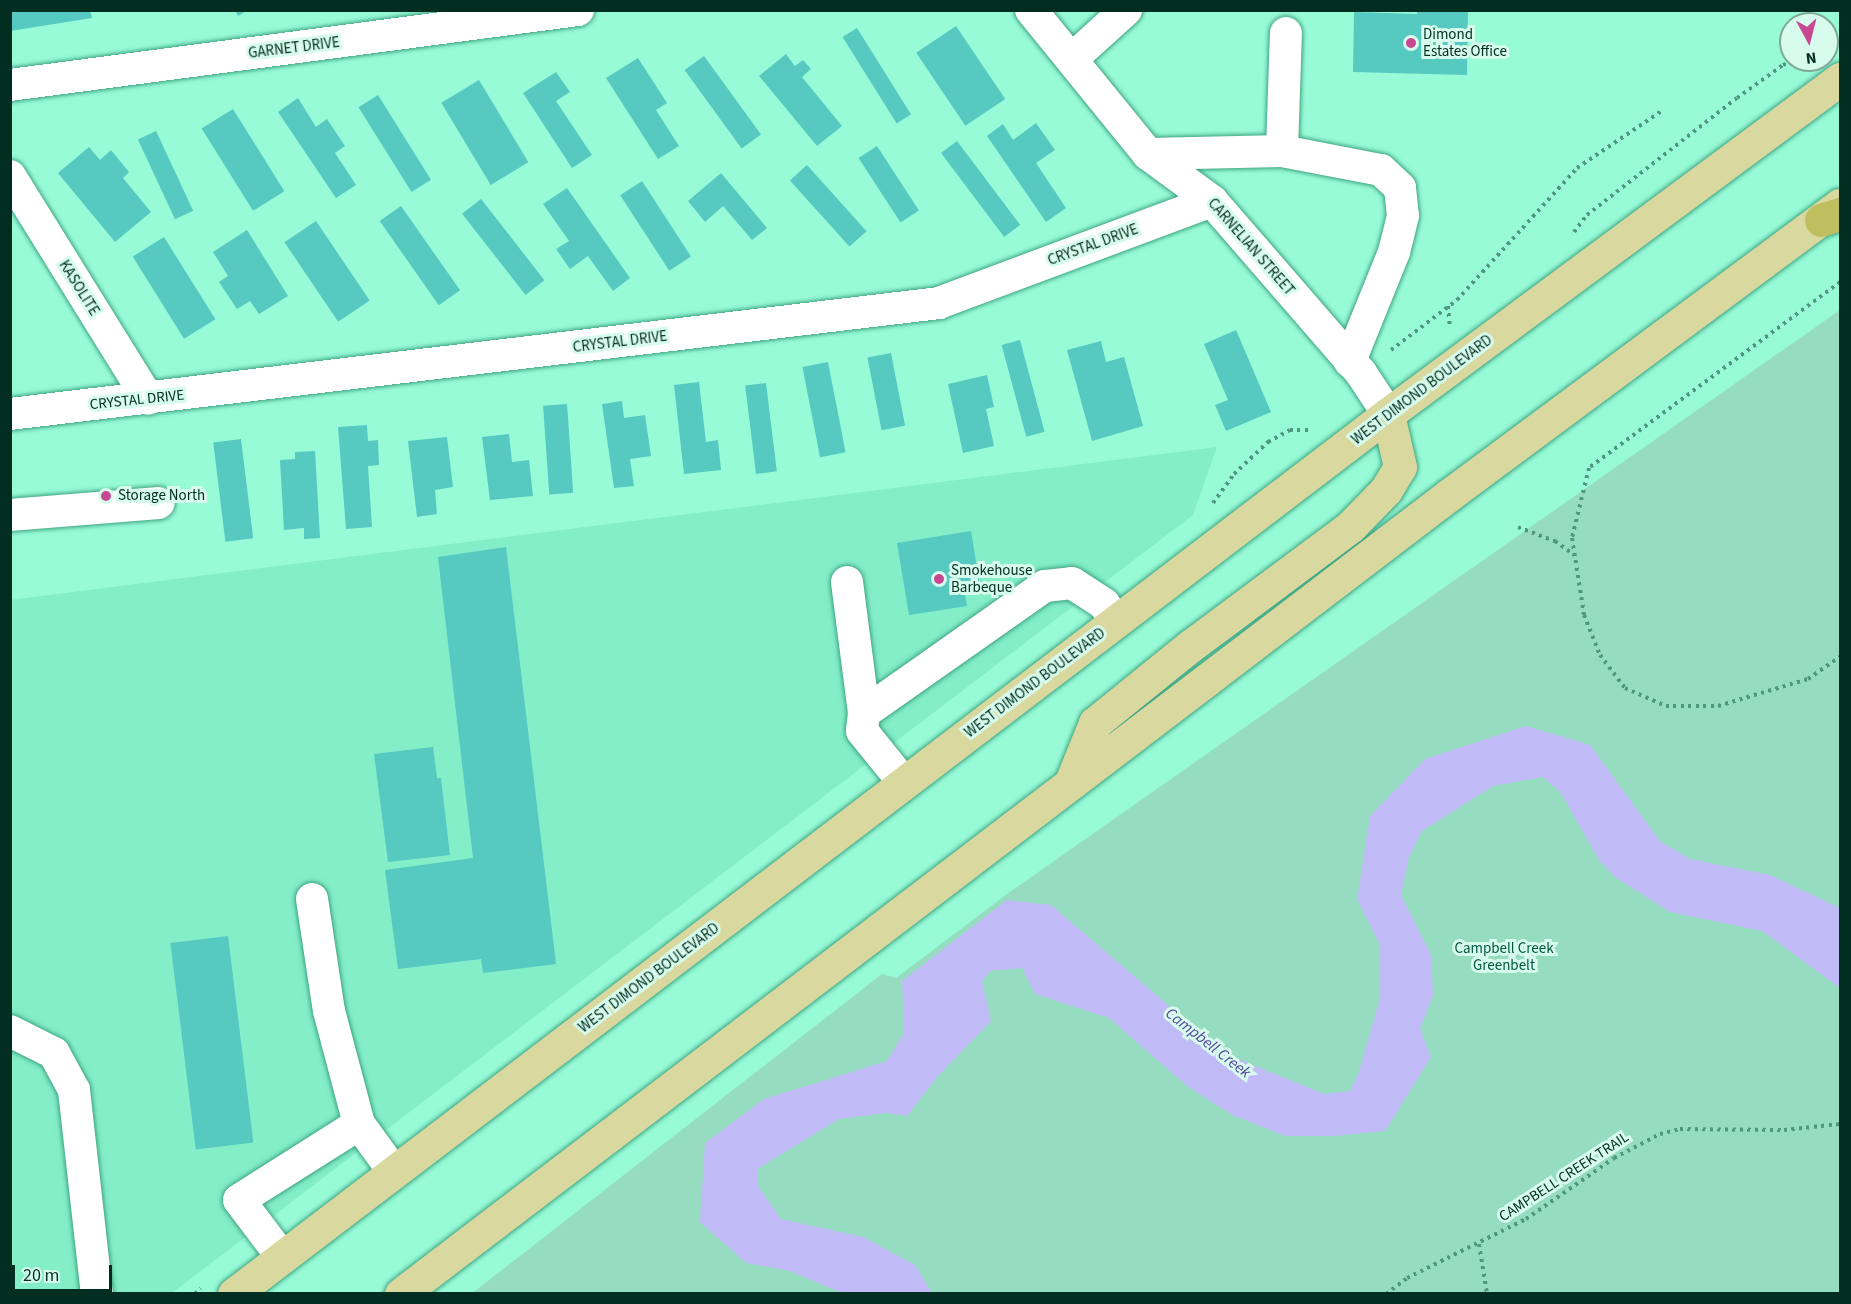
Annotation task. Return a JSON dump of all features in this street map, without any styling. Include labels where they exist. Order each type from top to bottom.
[{"type":"main road","name":"WEST DIMOND BOULEVARD","points":[[234,1293],[1388,414],[1840,79]]},
{"type":"main road","points":[[401,1293],[1449,495],[1834,213]]},
{"type":"main road","points":[[1070,784],[1095,723],[1189,647],[1350,527],[1386,490],[1400,467],[1388,414]]},
{"type":"street","name":"GARNET DRIVE","points":[[10,85],[578,10]]},
{"type":"street","name":"CARNELIAN STREET","points":[[1032,10],[1148,154],[1212,201],[1355,367],[1388,414]]},
{"type":"street","points":[[1072,59],[1126,10]]},
{"type":"street","points":[[1282,151],[1286,33]]},
{"type":"street","points":[[1148,154],[1282,151],[1381,170],[1400,188],[1403,216],[1394,252],[1355,367]]},
{"type":"street","name":"KASOLITE","points":[[10,176],[148,399]]},
{"type":"street","name":"CRYSTAL DRIVE","points":[[10,414],[939,303],[1212,201]]},
{"type":"street","points":[[10,515],[159,503]]},
{"type":"street","points":[[847,582],[864,713],[862,731],[904,783]]},
{"type":"street","points":[[864,713],[1045,586],[1072,583],[1104,604],[1117,621]]},
{"type":"street","points":[[312,899],[329,1011],[359,1124],[394,1172]]},
{"type":"street","points":[[10,1031],[54,1053],[74,1090],[97,1293]]},
{"type":"street","points":[[282,1257],[239,1200],[359,1124]]},
{"type":"path","points":[[1355,367],[1457,300],[1577,168],[1663,110]]},
{"type":"path","points":[[1840,282],[1589,468],[1572,538],[1584,615],[1600,655],[1625,688],[1666,706],[1718,706],[1808,679],[1840,657]]},
{"type":"path","points":[[1518,527],[1555,541],[1574,555]]},
{"type":"path","name":"CAMPBELL CREEK TRAIL","points":[[1386,1293],[1407,1278],[1526,1219],[1614,1158],[1660,1134],[1680,1129],[1784,1130],[1840,1124]]},
{"type":"path","points":[[1479,1244],[1487,1293]]},
{"type":"shaded area","points":[[1217,447],[1193,515],[172,1293],[11,1293],[10,600]]},
{"type":"green space","name":"Campbell Creek Greenbelt","points":[[1840,310],[1840,1293],[471,1294],[882,974],[896,978],[1007,894]]},
{"type":"water","name":"Campbell Creek","points":[[1526,726],[1590,745],[1660,841],[1690,859],[1770,875],[1840,908],[1840,988],[1762,931],[1670,912],[1615,877],[1599,860],[1561,793],[1543,777],[1493,786],[1422,831],[1409,857],[1401,895],[1431,955],[1433,995],[1420,1029],[1431,1057],[1385,1131],[1333,1136],[1285,1136],[1232,1115],[1187,1086],[1109,1018],[1035,994],[1022,968],[990,971],[982,982],[991,1021],[937,1077],[907,1116],[886,1113],[839,1119],[757,1169],[758,1186],[781,1219],[863,1237],[915,1265],[932,1293],[842,1293],[790,1271],[746,1263],[700,1222],[705,1143],[764,1099],[887,1061],[904,1033],[902,981],[1007,900],[1051,905],[1224,1053],[1324,1094],[1350,1091],[1359,1072],[1379,1002],[1380,945],[1357,899],[1370,816],[1425,759]]},
{"type":"building","points":[[10,10],[90,10],[92,18],[10,31]]},
{"type":"building","points":[[235,10],[248,10],[238,16]]},
{"type":"building","name":"Dimond Estates Office","points":[[1417,10],[1468,10],[1467,75],[1353,72],[1354,12],[1417,14]]},
{"type":"building","points":[[956,26],[1005,99],[965,126],[916,53]]},
{"type":"building","points":[[857,28],[911,115],[897,124],[843,37]]},
{"type":"building","points":[[786,54],[795,66],[803,60],[811,69],[802,77],[842,126],[817,146],[759,76]]},
{"type":"building","points":[[704,56],[761,134],[742,149],[685,70]]},
{"type":"building","points":[[638,58],[667,103],[656,110],[679,146],[658,159],[606,78]]},
{"type":"building","points":[[556,72],[570,92],[556,101],[592,155],[572,168],[523,93]]},
{"type":"building","points":[[479,80],[528,162],[491,185],[441,103]]},
{"type":"building","points":[[378,95],[431,180],[411,192],[358,107]]},
{"type":"building","points":[[298,98],[316,127],[327,119],[345,146],[335,153],[356,185],[336,198],[278,112]]},
{"type":"building","points":[[233,109],[284,191],[253,211],[202,129]]},
{"type":"building","points":[[1036,123],[1055,150],[1036,163],[1066,208],[1046,222],[987,136],[1003,124],[1013,140]]},
{"type":"building","points":[[156,131],[193,211],[175,219],[138,139]]},
{"type":"building","points":[[957,141],[1020,225],[1004,237],[941,153]]},
{"type":"building","points":[[877,146],[919,211],[900,223],[859,158]]},
{"type":"building","points":[[89,147],[100,160],[111,150],[129,172],[123,178],[151,212],[115,242],[58,173]]},
{"type":"building","points":[[807,165],[867,231],[849,247],[790,180]]},
{"type":"building","points":[[721,173],[767,228],[752,240],[723,206],[705,222],[688,201]]},
{"type":"building","points":[[642,181],[691,256],[669,271],[620,195]]},
{"type":"building","points":[[567,188],[630,278],[613,291],[588,256],[570,269],[556,249],[569,241],[543,204]]},
{"type":"building","points":[[481,199],[544,280],[526,295],[462,214]]},
{"type":"building","points":[[401,206],[460,290],[439,305],[380,221]]},
{"type":"building","points":[[316,221],[370,301],[338,322],[284,242]]},
{"type":"building","points":[[247,230],[288,296],[259,314],[250,301],[237,309],[219,282],[228,276],[213,252]]},
{"type":"building","points":[[164,237],[215,319],[184,339],[133,257]]},
{"type":"building","points":[[1236,330],[1271,412],[1226,431],[1215,405],[1228,400],[1204,344]]},
{"type":"building","points":[[1020,340],[1045,432],[1026,437],[1002,345]]},
{"type":"building","points":[[1101,341],[1106,362],[1124,357],[1143,426],[1092,441],[1067,350]]},
{"type":"building","points":[[891,353],[905,426],[882,430],[867,358]]},
{"type":"building","points":[[828,362],[846,452],[820,457],[802,367]]},
{"type":"building","points":[[987,375],[994,407],[986,409],[994,446],[963,453],[948,384]]},
{"type":"building","points":[[699,382],[706,442],[718,440],[721,470],[684,474],[674,385]]},
{"type":"building","points":[[766,383],[777,471],[756,474],[745,386]]},
{"type":"building","points":[[622,401],[624,418],[645,415],[651,456],[630,459],[634,486],[614,488],[602,404]]},
{"type":"building","points":[[567,404],[573,493],[549,494],[543,406]]},
{"type":"building","points":[[367,425],[368,441],[378,440],[379,465],[368,466],[372,527],[346,529],[338,427]]},
{"type":"building","points":[[509,434],[512,462],[529,460],[533,496],[490,500],[482,437]]},
{"type":"building","points":[[447,437],[453,487],[435,490],[437,514],[417,517],[408,441]]},
{"type":"building","points":[[241,439],[253,538],[225,542],[213,442]]},
{"type":"building","points":[[315,451],[320,538],[304,539],[304,528],[284,530],[280,460],[295,459],[295,452]]},
{"type":"building","points":[[971,531],[981,592],[965,595],[967,606],[909,615],[897,543]]},
{"type":"building","points":[[506,547],[556,964],[483,973],[481,959],[398,969],[385,870],[473,858],[438,557]]},
{"type":"building","points":[[433,747],[437,778],[441,778],[450,855],[388,862],[374,754]]},
{"type":"building","points":[[228,936],[253,1142],[196,1150],[170,943]]},
{"type":"place","name":"Dimond Estates Office","points":[[1411,43]]},
{"type":"place","name":"Storage North","points":[[106,496]]},
{"type":"place","name":"Smokehouse Barbeque","points":[[939,579]]}]
